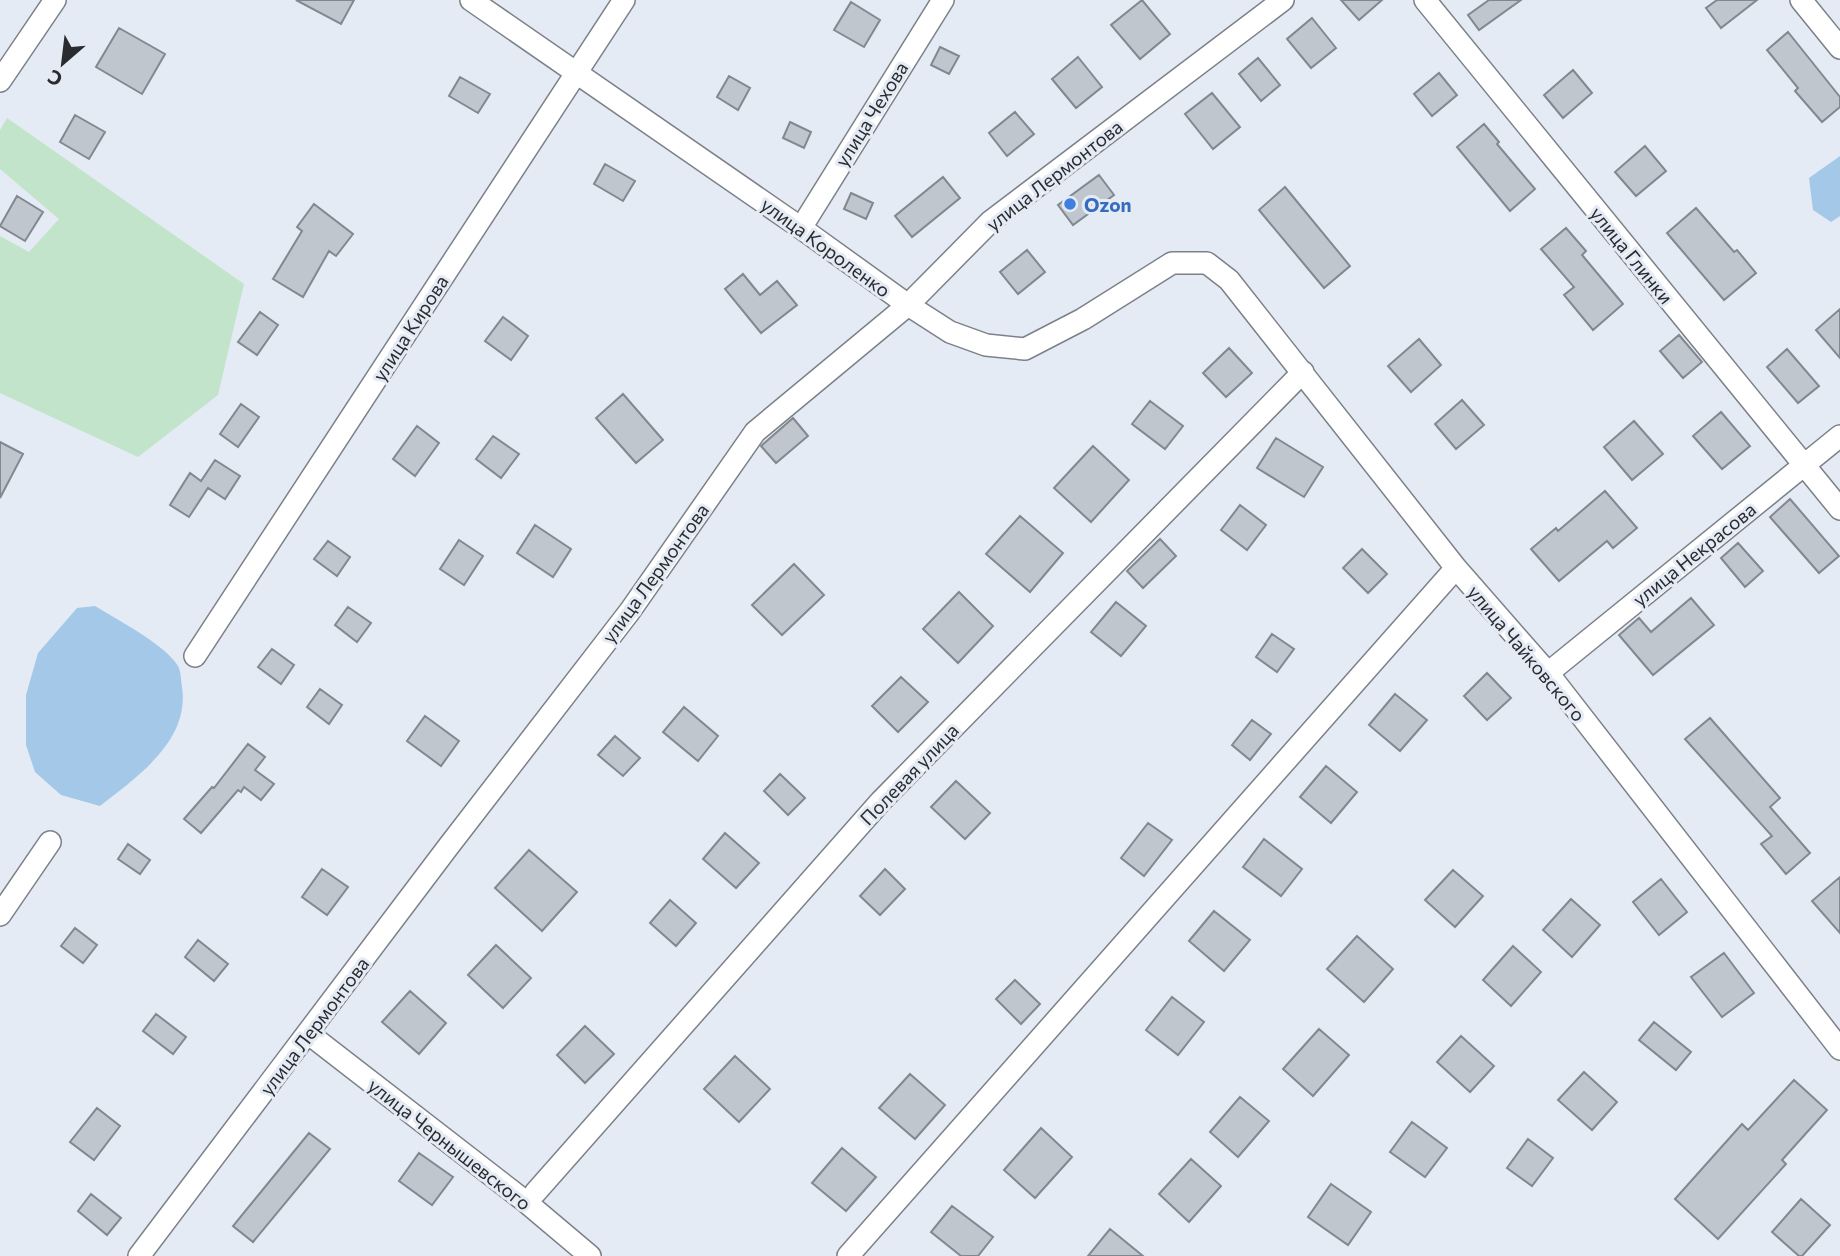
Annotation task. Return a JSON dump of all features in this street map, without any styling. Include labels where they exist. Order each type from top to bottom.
[{"type":"street","points":[[0,81],[55,0]]},
{"type":"street","name":"улица Короленко","points":[[471,0],[801,228],[908,306],[950,332],[986,345],[1025,349],[1083,319],[1172,264],[1207,263]]},
{"type":"street","name":"улица Кирова","points":[[195,656],[624,0]]},
{"type":"street","name":"улица Чехова","points":[[801,228],[943,0]]},
{"type":"street","name":"улица Лермонтова","points":[[139,1256],[630,611],[755,432],[908,306],[991,221],[1283,0]]},
{"type":"street","name":"улица Глинки","points":[[1425,0],[1840,509]]},
{"type":"street","points":[[1801,0],[1840,48]]},
{"type":"street","name":"улица Чайковского","points":[[1207,263],[1229,280],[1456,568],[1548,673],[1840,1049]]},
{"type":"street","name":"Полевая улица","points":[[534,1193],[881,801],[1303,372]]},
{"type":"street","name":"улица Некрасова","points":[[1548,673],[1840,436]]},
{"type":"street","points":[[848,1256],[1456,568]]},
{"type":"street","points":[[0,915],[50,842]]},
{"type":"street","name":"улица Чернышевского","points":[[309,1034],[526,1202],[590,1256]]},
{"type":"green space","points":[[7,118],[244,284],[218,395],[138,457],[0,393],[0,236],[29,252],[59,219],[0,169],[0,130]]},
{"type":"water","points":[[1840,156],[1840,216],[1831,222],[1813,210],[1809,178]]},
{"type":"water","points":[[95,606],[140,633],[172,658],[178,666],[182,687],[178,724],[169,741],[144,770],[100,806],[61,795],[35,772],[26,745],[26,695],[38,653],[77,608]]},
{"type":"building","points":[[296,0],[354,0],[341,24]]},
{"type":"building","points":[[1142,0],[1170,34],[1140,59],[1111,25]]},
{"type":"building","points":[[1341,0],[1382,0],[1359,20]]},
{"type":"building","points":[[1489,0],[1521,0],[1479,30],[1468,15]]},
{"type":"building","points":[[1717,0],[1757,0],[1721,28],[1706,8]]},
{"type":"building","points":[[851,2],[880,20],[864,47],[834,30]]},
{"type":"building","points":[[1312,18],[1336,48],[1311,68],[1287,39]]},
{"type":"building","points":[[119,28],[165,54],[142,94],[96,67]]},
{"type":"building","points":[[1788,32],[1840,97],[1840,107],[1822,122],[1795,91],[1798,88],[1767,50]]},
{"type":"building","points":[[940,47],[959,56],[949,74],[931,65]]},
{"type":"building","points":[[1078,57],[1102,87],[1076,108],[1052,79]]},
{"type":"building","points":[[1258,58],[1280,85],[1261,101],[1239,74]]},
{"type":"building","points":[[1573,70],[1592,93],[1563,118],[1544,95]]},
{"type":"building","points":[[1439,73],[1457,95],[1432,116],[1414,94]]},
{"type":"building","points":[[729,76],[750,88],[738,110],[717,97]]},
{"type":"building","points":[[460,77],[490,94],[478,113],[449,96]]},
{"type":"building","points":[[1212,93],[1240,127],[1213,149],[1185,114]]},
{"type":"building","points":[[1015,112],[1034,134],[1007,156],[989,133]]},
{"type":"building","points":[[75,115],[105,132],[89,159],[60,142]]},
{"type":"building","points":[[790,122],[811,132],[804,148],[783,138]]},
{"type":"building","points":[[1484,124],[1499,142],[1497,144],[1535,189],[1510,211],[1457,147]]},
{"type":"building","points":[[1645,146],[1666,171],[1636,196],[1615,172]]},
{"type":"building","points":[[605,164],[635,181],[623,201],[594,184]]},
{"type":"building","points":[[1099,175],[1114,195],[1073,225],[1058,205]]},
{"type":"building","points":[[943,177],[960,198],[912,237],[895,216]]},
{"type":"building","points":[[1285,187],[1350,266],[1324,288],[1259,210]]},
{"type":"building","points":[[851,193],[873,203],[866,219],[844,209]]},
{"type":"building","points":[[17,196],[43,212],[25,241],[0,226]]},
{"type":"building","points":[[314,204],[353,234],[336,256],[329,251],[303,297],[273,279],[302,231],[297,227]]},
{"type":"building","points":[[1696,208],[1756,273],[1724,300],[1667,233]]},
{"type":"building","points":[[1566,228],[1586,251],[1582,255],[1623,304],[1593,330],[1564,295],[1574,287],[1541,249]]},
{"type":"building","points":[[1027,250],[1045,272],[1018,294],[1000,272]]},
{"type":"building","points":[[743,274],[760,295],[777,281],[797,305],[761,333],[725,289]]},
{"type":"building","points":[[1840,309],[1840,358],[1816,330]]},
{"type":"building","points":[[260,312],[278,325],[257,355],[238,342]]},
{"type":"building","points":[[503,317],[528,336],[511,360],[485,341]]},
{"type":"building","points":[[1679,335],[1702,362],[1683,378],[1660,351]]},
{"type":"building","points":[[1419,339],[1441,365],[1411,392],[1388,366]]},
{"type":"building","points":[[1229,348],[1252,373],[1226,397],[1203,373]]},
{"type":"building","points":[[1787,349],[1819,386],[1798,403],[1767,367]]},
{"type":"building","points":[[623,394],[663,440],[636,463],[596,418]]},
{"type":"building","points":[[1462,400],[1484,425],[1456,449],[1435,424]]},
{"type":"building","points":[[1150,401],[1183,426],[1165,449],[1132,424]]},
{"type":"building","points":[[241,404],[259,417],[238,447],[220,434]]},
{"type":"building","points":[[1721,412],[1750,446],[1722,469],[1693,436]]},
{"type":"building","points":[[793,418],[808,436],[776,463],[761,446]]},
{"type":"building","points":[[1634,421],[1663,454],[1632,480],[1604,447]]},
{"type":"building","points":[[417,426],[439,443],[415,476],[393,459]]},
{"type":"building","points":[[493,436],[519,454],[501,478],[476,459]]},
{"type":"building","points":[[1276,438],[1323,467],[1304,497],[1257,468]]},
{"type":"building","points":[[0,442],[23,454],[0,498]]},
{"type":"building","points":[[1093,446],[1129,480],[1091,522],[1054,488]]},
{"type":"building","points":[[215,460],[240,476],[225,499],[208,488],[189,517],[170,505],[190,473],[201,481]]},
{"type":"building","points":[[1605,491],[1637,528],[1613,548],[1607,541],[1559,581],[1531,549],[1556,528],[1558,531]]},
{"type":"building","points":[[1790,499],[1839,556],[1819,573],[1770,517]]},
{"type":"building","points":[[1240,505],[1266,525],[1247,550],[1221,530]]},
{"type":"building","points":[[1020,516],[1063,553],[1030,592],[986,554]]},
{"type":"building","points":[[535,525],[571,549],[553,577],[517,553]]},
{"type":"building","points":[[1160,539],[1176,556],[1143,588],[1127,571]]},
{"type":"building","points":[[459,540],[483,556],[464,585],[440,569]]},
{"type":"building","points":[[328,541],[350,557],[337,576],[314,559]]},
{"type":"building","points":[[1738,543],[1763,571],[1745,587],[1721,558]]},
{"type":"building","points":[[1362,549],[1387,574],[1368,593],[1343,568]]},
{"type":"building","points":[[794,564],[824,595],[782,635],[752,605]]},
{"type":"building","points":[[959,592],[993,626],[958,663],[923,629]]},
{"type":"building","points":[[1691,598],[1714,625],[1653,675],[1619,635],[1639,618],[1651,632]]},
{"type":"building","points":[[1116,602],[1146,626],[1121,656],[1091,632]]},
{"type":"building","points":[[348,607],[371,623],[357,642],[335,625]]},
{"type":"building","points":[[1272,634],[1294,649],[1277,672],[1256,657]]},
{"type":"building","points":[[272,649],[294,665],[281,684],[258,667]]},
{"type":"building","points":[[1487,673],[1511,698],[1487,720],[1464,696]]},
{"type":"building","points":[[901,677],[928,702],[898,732],[872,706]]},
{"type":"building","points":[[320,689],[342,705],[329,724],[307,707]]},
{"type":"building","points":[[1395,694],[1427,720],[1400,751],[1369,725]]},
{"type":"building","points":[[684,707],[718,736],[698,761],[663,732]]},
{"type":"building","points":[[425,716],[459,741],[441,766],[407,741]]},
{"type":"building","points":[[1710,718],[1780,798],[1770,807],[1810,853],[1786,874],[1761,844],[1772,836],[1685,739]]},
{"type":"building","points":[[1252,720],[1271,734],[1250,760],[1232,745]]},
{"type":"building","points":[[615,736],[640,758],[623,776],[598,755]]},
{"type":"building","points":[[248,744],[265,757],[255,770],[274,784],[261,800],[244,787],[241,792],[238,790],[201,833],[184,819],[212,787],[214,788]]},
{"type":"building","points":[[1326,766],[1357,792],[1331,823],[1300,797]]},
{"type":"building","points":[[780,774],[805,798],[788,815],[764,791]]},
{"type":"building","points":[[956,781],[990,813],[965,839],[931,807]]},
{"type":"building","points":[[1148,823],[1172,840],[1144,876],[1121,858]]},
{"type":"building","points":[[725,833],[759,863],[736,888],[703,859]]},
{"type":"building","points":[[1264,839],[1302,869],[1281,896],[1243,867]]},
{"type":"building","points":[[128,844],[150,860],[140,874],[118,859]]},
{"type":"building","points":[[529,850],[577,892],[542,931],[495,888]]},
{"type":"building","points":[[322,869],[348,887],[327,915],[302,897]]},
{"type":"building","points":[[885,869],[905,889],[880,915],[860,896]]},
{"type":"building","points":[[1453,870],[1483,896],[1455,927],[1425,900]]},
{"type":"building","points":[[1840,877],[1840,933],[1812,901]]},
{"type":"building","points":[[1661,879],[1687,912],[1659,935],[1633,902]]},
{"type":"building","points":[[1571,899],[1600,925],[1572,957],[1543,930]]},
{"type":"building","points":[[670,900],[696,923],[676,946],[650,923]]},
{"type":"building","points":[[1214,911],[1250,940],[1224,971],[1189,941]]},
{"type":"building","points":[[75,928],[97,945],[83,963],[61,946]]},
{"type":"building","points":[[1357,936],[1393,969],[1364,1002],[1327,969]]},
{"type":"building","points":[[198,940],[228,964],[214,981],[185,957]]},
{"type":"building","points":[[496,945],[531,978],[503,1008],[468,975]]},
{"type":"building","points":[[1513,946],[1541,972],[1511,1006],[1483,980]]},
{"type":"building","points":[[1724,953],[1754,993],[1722,1017],[1691,977]]},
{"type":"building","points":[[1015,980],[1040,1004],[1021,1024],[996,999]]},
{"type":"building","points":[[410,991],[446,1023],[419,1054],[382,1022]]},
{"type":"building","points":[[1172,997],[1204,1022],[1178,1055],[1146,1030]]},
{"type":"building","points":[[156,1014],[186,1037],[173,1054],[143,1031]]},
{"type":"building","points":[[1654,1022],[1691,1052],[1676,1070],[1639,1040]]},
{"type":"building","points":[[585,1026],[614,1054],[585,1083],[557,1055]]},
{"type":"building","points":[[1319,1029],[1349,1055],[1313,1096],[1283,1069]]},
{"type":"building","points":[[1461,1036],[1494,1066],[1470,1092],[1437,1062]]},
{"type":"building","points":[[735,1056],[770,1089],[739,1122],[704,1089]]},
{"type":"building","points":[[1584,1072],[1617,1102],[1592,1130],[1558,1100]]},
{"type":"building","points":[[910,1074],[945,1105],[915,1139],[879,1108]]},
{"type":"building","points":[[1794,1080],[1827,1110],[1782,1160],[1786,1164],[1718,1239],[1675,1199],[1742,1124],[1748,1130]]},
{"type":"building","points":[[1240,1097],[1269,1121],[1238,1157],[1210,1132]]},
{"type":"building","points":[[97,1108],[120,1126],[94,1160],[70,1142]]},
{"type":"building","points":[[1412,1122],[1447,1148],[1425,1177],[1390,1152]]},
{"type":"building","points":[[1041,1128],[1072,1157],[1035,1198],[1004,1170]]},
{"type":"building","points":[[309,1133],[330,1149],[253,1242],[233,1226]]},
{"type":"building","points":[[1528,1139],[1553,1158],[1532,1186],[1507,1168]]},
{"type":"building","points":[[842,1148],[876,1177],[846,1211],[812,1183]]},
{"type":"building","points":[[419,1153],[453,1177],[432,1205],[399,1181]]},
{"type":"building","points":[[1191,1159],[1221,1186],[1189,1222],[1159,1194]]},
{"type":"building","points":[[1331,1184],[1371,1212],[1348,1245],[1308,1217]]},
{"type":"building","points":[[91,1194],[121,1218],[107,1235],[78,1211]]},
{"type":"building","points":[[1801,1199],[1830,1225],[1802,1256],[1799,1256],[1772,1232]]},
{"type":"building","points":[[952,1206],[993,1237],[978,1256],[961,1256],[931,1232]]},
{"type":"building","points":[[1110,1229],[1143,1256],[1088,1256]]},
{"type":"place","name":"Ozon","points":[[1070,204]]}]
